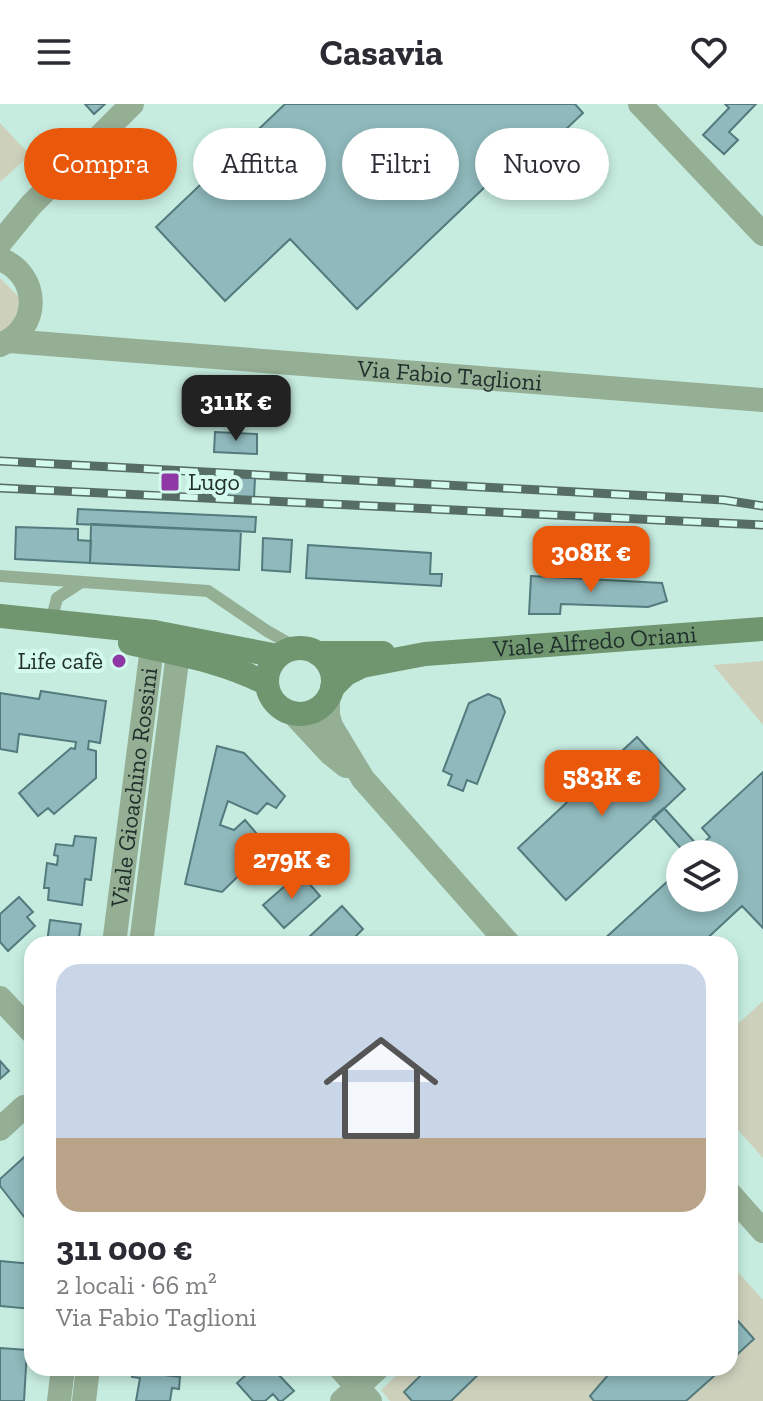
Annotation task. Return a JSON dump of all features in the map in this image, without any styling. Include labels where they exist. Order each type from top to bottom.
[{"type":"main road","points":[[0,616],[153,640],[178,653],[244,672],[267,684]]},
{"type":"main road","name":"Viale Alfredo Oriani","points":[[153,640],[297,652],[425,654],[763,629]]},
{"type":"main road","points":[[297,652],[330,668],[330,693],[313,711],[293,713],[275,702],[267,684],[268,673],[297,652]]},
{"type":"main road","name":"Viale Alfredo Oriani","points":[[330,693],[346,674],[362,666],[425,654]]},
{"type":"street","points":[[0,243],[31,205],[132,104]]},
{"type":"street","points":[[647,107],[763,234]]},
{"type":"street","points":[[5,343],[20,333],[32,307],[26,279],[8,263],[31,205]]},
{"type":"street","name":"Via Fabio Taglioni","points":[[32,307],[47,329],[89,348]]},
{"type":"street","name":"Via Fabio Taglioni","points":[[5,343],[763,400]]},
{"type":"street","name":"Viale Gioachino Rossini","points":[[115,936],[153,640]]},
{"type":"street","name":"Viale Gioachino Rossini","points":[[142,936],[178,653]]},
{"type":"street","points":[[330,693],[328,715],[331,726],[363,779],[502,936]]},
{"type":"street","points":[[293,713],[331,754],[363,779]]},
{"type":"street","points":[[0,998],[24,1024]]},
{"type":"street","points":[[0,1129],[24,1107]]},
{"type":"street","points":[[738,1203],[763,1231]]},
{"type":"street","points":[[59,1401],[62,1376]]},
{"type":"street","points":[[84,1401],[87,1376]]},
{"type":"street","points":[[345,1376],[357,1396],[372,1376]]},
{"type":"lane","points":[[0,576],[208,591],[297,652]]},
{"type":"lane","points":[[51,622],[57,598],[80,583]]},
{"type":"green space","points":[[0,123],[24,149],[24,160],[0,182]]},
{"type":"green space","points":[[0,278],[20,298],[15,325],[0,335]]},
{"type":"green space","points":[[763,661],[763,725],[713,665]]},
{"type":"green space","points":[[763,1001],[763,1158],[738,1130],[738,1024]]},
{"type":"green space","points":[[738,1272],[763,1300],[763,1401],[390,1401],[381,1390],[396,1376],[738,1376]]},
{"type":"building","points":[[85,104],[105,104],[94,114]]},
{"type":"building","points":[[285,104],[575,104],[583,113],[567,128],[475,128],[475,196],[357,309],[290,239],[225,301],[156,227],[193,192],[193,200],[326,200],[326,128],[260,128]]},
{"type":"building","points":[[725,104],[756,104],[729,132],[738,140],[724,154],[703,135],[729,108]]},
{"type":"building","points":[[215,432],[257,434],[257,454],[214,452]]},
{"type":"building","points":[[213,476],[255,478],[254,498],[212,496]]},
{"type":"building","points":[[78,509],[256,517],[255,532],[77,524]]},
{"type":"building","name":"Lugo","points":[[91,524],[241,531],[239,570],[90,563]]},
{"type":"building","points":[[16,527],[78,529],[78,540],[91,541],[90,563],[15,559]]},
{"type":"building","points":[[263,538],[292,540],[290,572],[262,570]]},
{"type":"building","points":[[308,545],[431,553],[430,574],[442,574],[441,586],[306,578]]},
{"type":"building","points":[[531,576],[662,583],[667,601],[648,607],[561,604],[560,614],[529,614]]},
{"type":"building","points":[[41,691],[106,701],[100,743],[89,741],[88,749],[96,751],[96,778],[54,814],[48,808],[38,816],[19,793],[71,748],[75,749],[76,742],[19,734],[17,752],[0,749],[0,693],[39,699]]},
{"type":"building","points":[[488,694],[500,699],[505,712],[477,784],[467,780],[463,791],[448,785],[452,775],[443,771],[469,703]]},
{"type":"building","points":[[637,737],[685,789],[566,900],[518,848]]},
{"type":"building","points":[[217,746],[244,753],[285,796],[276,808],[267,803],[257,814],[228,801],[220,825],[234,830],[245,820],[268,847],[222,892],[185,884]]},
{"type":"building","points":[[763,772],[763,928],[742,906],[738,910],[738,840],[707,840],[710,837],[702,828]]},
{"type":"building","points":[[664,808],[693,840],[673,840],[653,817]]},
{"type":"building","points":[[75,836],[96,838],[91,880],[85,879],[82,905],[48,900],[49,888],[44,888],[47,863],[57,865],[58,856],[54,855],[56,844],[73,846]]},
{"type":"building","points":[[300,873],[320,896],[284,928],[263,905]]},
{"type":"building","points":[[666,883],[666,912],[736,912],[710,936],[607,936]]},
{"type":"building","points":[[19,897],[33,912],[27,917],[35,926],[8,951],[0,942],[0,914]]},
{"type":"building","points":[[342,906],[363,929],[356,936],[310,936]]},
{"type":"building","points":[[50,920],[81,924],[79,936],[48,936]]},
{"type":"building","points":[[0,1061],[9,1071],[0,1079]]},
{"type":"building","points":[[24,1157],[24,1217],[0,1186],[0,1179]]},
{"type":"building","points":[[0,1261],[24,1263],[24,1308],[0,1306]]},
{"type":"building","points":[[738,1321],[754,1339],[738,1354]]},
{"type":"building","points":[[0,1348],[24,1350],[24,1401],[0,1401]]},
{"type":"building","points":[[245,1376],[280,1376],[294,1391],[282,1401],[273,1394],[265,1401],[253,1401],[237,1383]]},
{"type":"building","points":[[420,1376],[477,1376],[451,1401],[412,1401],[404,1392]]},
{"type":"building","points":[[607,1376],[714,1376],[686,1401],[594,1401],[590,1396]]},
{"type":"building","points":[[132,1377],[180,1377],[179,1389],[172,1388],[170,1401],[136,1401],[140,1378]]},
{"type":"railway","points":[[0,461],[724,500],[763,506]]},
{"type":"railway","points":[[0,488],[763,525]]},
{"type":"place","name":"Lugo","points":[[170,482]]},
{"type":"place","name":"Life cafè","points":[[119,661]]}]
